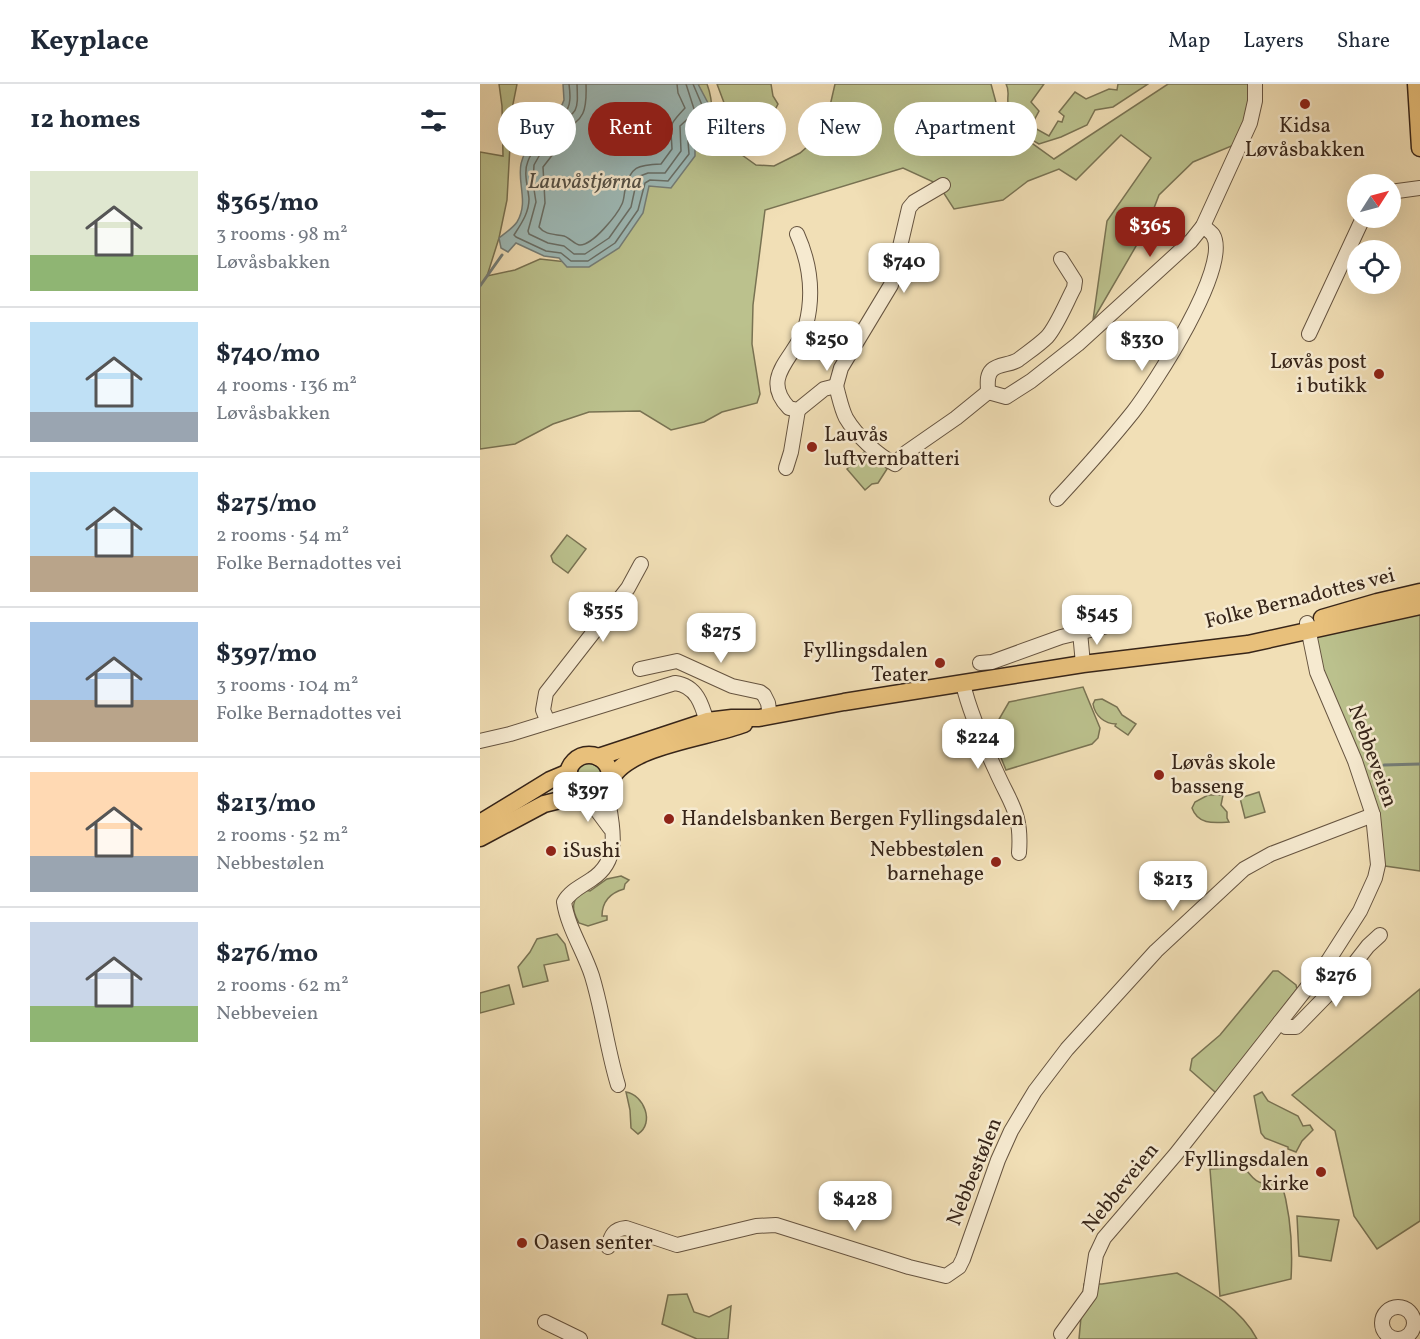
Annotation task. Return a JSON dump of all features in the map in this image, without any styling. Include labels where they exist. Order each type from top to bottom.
[{"type":"main road","points":[[1416,84],[1420,148]]},
{"type":"main road","name":"Folke Bernadottes vei","points":[[608,785],[617,769],[633,759],[732,717],[764,717],[1083,664],[1248,644],[1308,627],[1377,602],[1420,592]]},
{"type":"main road","name":"Folke Bernadottes vei","points":[[1308,627],[1420,606]]},
{"type":"main road","name":"Folke Bernadottes vei","points":[[598,757],[709,728]]},
{"type":"main road","points":[[480,838],[544,804],[598,795],[608,785],[608,767],[598,757],[582,756],[573,762],[569,772],[570,785],[584,796]]},
{"type":"main road","points":[[480,823],[550,780],[569,772]]},
{"type":"street","points":[[988,392],[1006,397],[1042,374],[1183,250],[1203,226],[1250,123],[1256,101],[1255,84]]},
{"type":"street","points":[[942,185],[914,202],[909,208],[891,285],[841,368],[836,386],[851,425],[878,452],[895,464],[907,452],[956,418],[988,392]]},
{"type":"street","points":[[1401,191],[1420,188]]},
{"type":"street","points":[[1057,499],[1133,412],[1176,349],[1205,290],[1216,251],[1214,236],[1203,226]]},
{"type":"street","points":[[1309,334],[1358,228]]},
{"type":"street","points":[[797,234],[807,259],[810,295],[806,324],[801,339],[785,359],[777,374],[778,388],[784,403],[794,411],[824,389],[836,386]]},
{"type":"street","points":[[988,392],[990,371],[1018,360],[1047,337],[1052,329],[1074,288],[1075,281],[1061,259]]},
{"type":"street","points":[[786,468],[791,453],[798,410]]},
{"type":"street","points":[[548,722],[543,710],[546,693],[628,588],[641,564]]},
{"type":"street","points":[[980,663],[992,662],[1080,632],[1111,625]]},
{"type":"street","name":"Nebbeveien","points":[[1061,1334],[1090,1294],[1096,1255],[1104,1238],[1176,1154],[1328,961],[1370,892],[1378,866],[1373,815],[1355,761],[1317,672],[1308,627]]},
{"type":"street","points":[[1080,632],[1083,664]]},
{"type":"street","points":[[640,669],[677,661],[732,686],[760,692],[768,703],[764,717]]},
{"type":"street","points":[[480,741],[510,734],[675,683],[684,684],[696,694],[709,728]]},
{"type":"street","points":[[963,684],[995,769],[1015,808],[1020,826],[1019,853]]},
{"type":"street","points":[[608,785],[613,848],[610,860],[605,869],[572,892],[564,902],[566,915],[585,956],[592,978],[618,1085]]},
{"type":"street","points":[[584,796],[612,830]]},
{"type":"street","name":"Nebbestølen","points":[[608,1247],[611,1236],[618,1229],[626,1228],[676,1245],[756,1226],[776,1225],[909,1267],[946,1276],[959,1267],[963,1259],[998,1160],[1011,1131],[1035,1091],[1067,1049],[1156,951],[1244,869],[1281,850],[1373,815]]},
{"type":"street","points":[[1280,1022],[1286,1026],[1296,1027],[1340,982],[1368,946],[1380,935]]},
{"type":"street","points":[[544,1322],[580,1339]]},
{"type":"green space","points":[[499,84],[517,84],[513,102],[501,102]]},
{"type":"green space","points":[[694,84],[707,84],[711,102],[685,102],[685,156],[743,156],[756,165],[774,166],[798,154],[798,156],[882,156],[882,102],[831,102],[835,84],[991,84],[996,102],[894,102],[894,156],[1037,156],[1037,147],[1054,159],[1168,84],[1254,84],[1243,125],[1234,145],[1193,162],[1159,195],[1146,229],[1093,320],[1107,221],[1151,158],[1121,135],[1076,180],[1059,169],[1028,181],[1003,200],[954,209],[938,184],[903,168],[765,210],[753,305],[752,344],[760,394],[757,403],[722,412],[704,422],[671,430],[640,411],[589,412],[553,424],[515,444],[480,449],[480,152],[509,156],[507,200],[499,238],[487,276],[515,270],[540,259],[585,264],[650,156],[673,156],[673,119]]},
{"type":"green space","points":[[717,84],[771,84],[777,102],[724,102]]},
{"type":"green space","points":[[1006,84],[1044,84],[1031,102],[1008,102]]},
{"type":"green space","points":[[1118,84],[1148,84],[1113,107],[1095,110],[1087,125],[1039,144],[1037,143],[1037,129],[1049,136],[1058,121],[1062,122],[1064,116],[1059,112],[1075,92],[1086,99],[1109,89],[1117,90]]},
{"type":"green space","points":[[869,447],[887,469],[878,483],[872,484],[865,490],[847,469]]},
{"type":"green space","points":[[567,535],[586,549],[568,573],[553,562],[551,556]]},
{"type":"green space","points":[[1420,611],[1420,871],[1378,865],[1376,839],[1309,632]]},
{"type":"green space","points":[[1083,687],[1100,728],[1098,738],[1092,744],[1006,770],[991,733],[1009,702]]},
{"type":"green space","points":[[1102,699],[1117,707],[1122,715],[1136,724],[1128,735],[1115,726],[1116,724],[1108,723],[1098,716],[1093,704],[1095,700]]},
{"type":"green space","points":[[590,761],[601,765],[605,776],[601,787],[590,791],[579,787],[575,776],[579,765]]},
{"type":"green space","points":[[1259,792],[1265,812],[1245,818],[1240,798]]},
{"type":"green space","points":[[1208,795],[1223,795],[1221,805],[1227,812],[1229,822],[1207,822],[1198,818],[1192,808],[1195,802]]},
{"type":"green space","points":[[621,876],[629,880],[624,889],[611,895],[605,902],[602,916],[607,916],[607,920],[588,926],[579,923],[574,905],[577,897],[584,890],[590,891],[607,879]]},
{"type":"green space","points":[[557,934],[565,944],[569,960],[544,965],[548,981],[523,987],[518,967],[537,939]]},
{"type":"green space","points":[[1273,971],[1278,971],[1296,985],[1297,989],[1215,1092],[1190,1070],[1192,1059],[1220,1035]]},
{"type":"green space","points":[[509,985],[514,1004],[480,1013],[480,993]]},
{"type":"green space","points":[[1420,989],[1420,1221],[1377,1249],[1354,1216],[1335,1131],[1292,1095]]},
{"type":"green space","points":[[626,1092],[638,1098],[645,1110],[646,1123],[638,1134],[631,1128]]},
{"type":"green space","points":[[1262,1092],[1268,1101],[1298,1116],[1303,1126],[1310,1125],[1313,1130],[1302,1141],[1296,1152],[1265,1138],[1261,1133],[1254,1096]]},
{"type":"green space","points":[[1244,1167],[1252,1177],[1260,1182],[1281,1181],[1290,1230],[1291,1279],[1220,1296],[1210,1169]]},
{"type":"green space","points":[[1297,1216],[1339,1220],[1331,1261],[1299,1256]]},
{"type":"green space","points":[[1177,1273],[1222,1300],[1242,1318],[1257,1339],[1079,1339],[1084,1284],[1102,1284]]},
{"type":"green space","points":[[687,1294],[694,1312],[709,1317],[731,1306],[728,1339],[697,1339],[662,1324],[668,1295]]},
{"type":"water","name":"Lauvåstjørna","points":[[563,84],[698,84],[707,102],[685,102],[685,156],[695,156],[671,188],[649,186],[643,213],[619,248],[589,267],[567,267],[559,258],[544,256],[516,243],[508,252],[501,248],[499,238],[517,222],[521,212],[523,201],[520,171],[524,156],[576,156],[576,102],[563,102]]},
{"type":"waterway","points":[[480,286],[502,255]]},
{"type":"waterway","points":[[1384,765],[1420,764]]},
{"type":"place","name":"Kidsa Løvåsbakken","points":[[1305,104]]},
{"type":"place","name":"Løvås post i butikk","points":[[1379,374]]},
{"type":"place","name":"Lauvås luftvernbatteri","points":[[812,447]]},
{"type":"place","name":"Fyllingsdalen Teater","points":[[940,663]]},
{"type":"place","name":"Løvås skole basseng","points":[[1159,775]]},
{"type":"place","name":"Handelsbanken Bergen Fyllingsdalen","points":[[669,819]]},
{"type":"place","name":"iSushi","points":[[551,851]]},
{"type":"place","name":"Nebbestølen barnehage","points":[[996,862]]},
{"type":"place","name":"Fyllingsdalen kirke","points":[[1321,1172]]},
{"type":"place","name":"Oasen senter","points":[[522,1243]]}]
